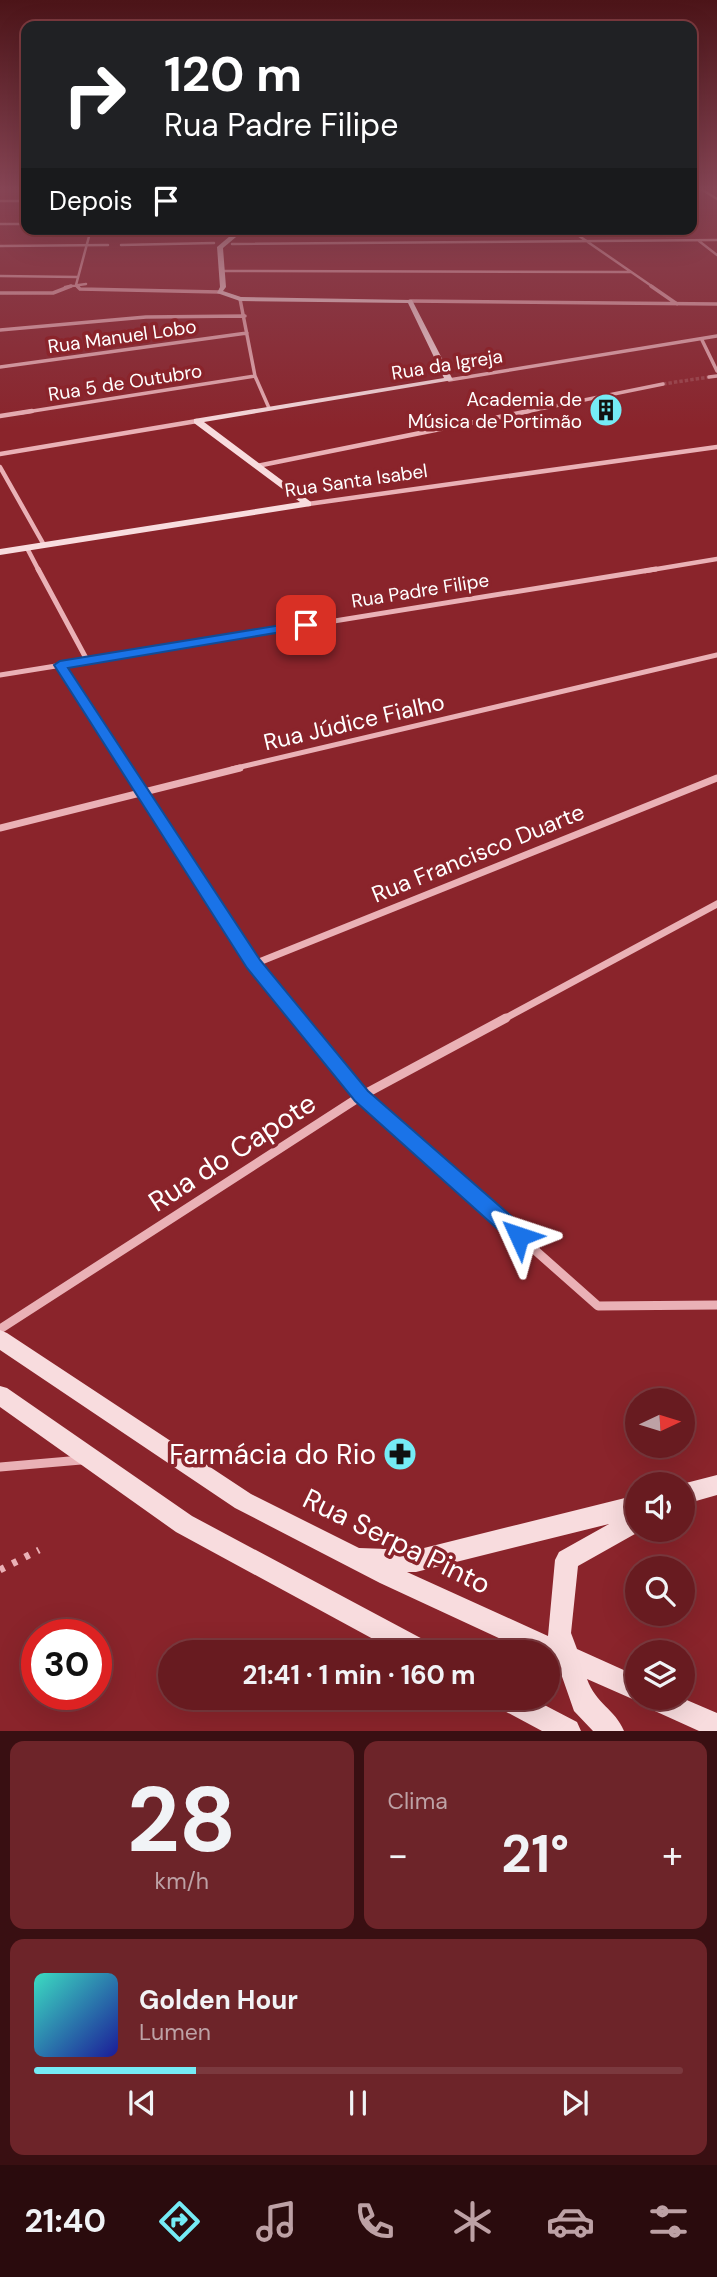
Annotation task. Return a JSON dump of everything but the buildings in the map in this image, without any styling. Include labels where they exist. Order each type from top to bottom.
[{"type":"street","points":[[78,287],[81,268]]},
{"type":"street","points":[[219,292],[223,287],[222,268]]},
{"type":"street","points":[[624,268],[677,304]]},
{"type":"street","points":[[222,271],[630,272]]},
{"type":"street","points":[[0,276],[78,277]]},
{"type":"street","points":[[0,293],[53,293],[86,284]]},
{"type":"street","points":[[78,287],[219,292],[240,299],[717,304]]},
{"type":"street","points":[[240,299],[255,376],[269,408]]},
{"type":"street","points":[[410,301],[449,380]]},
{"type":"street","points":[[0,330],[146,317],[245,316]]},
{"type":"street","name":"Rua Manuel Lobo","points":[[0,367],[247,333]]},
{"type":"street","name":"Rua da Igreja","points":[[197,421],[717,336]]},
{"type":"street","points":[[702,340],[717,373],[709,377]]},
{"type":"street","name":"Rua 5 de Outubro","points":[[0,416],[255,376]]},
{"type":"street","points":[[257,466],[663,384]]},
{"type":"street","points":[[0,447],[2,454],[197,421],[308,503]]},
{"type":"street","name":"Rua Santa Isabel","points":[[0,552],[308,503],[717,447]]},
{"type":"street","points":[[0,467],[44,545]]},
{"type":"street","points":[[27,548],[87,660]]},
{"type":"street","name":"Rua Padre Filipe","points":[[0,675],[717,559]]},
{"type":"street","name":"Rua Júdice Fialho","points":[[0,828],[141,791],[717,655]]},
{"type":"street","points":[[60,665],[254,964],[361,1096],[598,1306],[717,1305]]},
{"type":"street","name":"Rua Francisco Duarte","points":[[254,964],[717,778]]},
{"type":"street","name":"Rua do Capote","points":[[0,1329],[361,1096],[717,904]]},
{"type":"street","name":"Rua Serpa Pinto","points":[[0,1339],[243,1501],[355,1557],[625,1683]]},
{"type":"street","points":[[0,1395],[184,1524],[399,1640]]},
{"type":"street","points":[[695,1491],[717,1485]]},
{"type":"street","points":[[355,1557],[416,1560],[625,1509]]},
{"type":"street","points":[[611,1731],[583,1702],[559,1633],[567,1560],[625,1527]]},
{"type":"street","points":[[529,1710],[568,1731]]},
{"type":"street","points":[[682,1710],[717,1726]]},
{"type":"lane","points":[[0,1467],[90,1459]]},
{"type":"path","points":[[0,1570],[39,1550]]},
{"type":"tunnel","points":[[663,384],[709,377]]},
{"type":"place","name":"Academia de Música de Portimão","points":[[606,410]]},
{"type":"place","name":"Farmácia do Rio","points":[[400,1454]]},
{"type":"route","points":[[306,625],[60,665],[254,964],[361,1096],[519,1236]]}]
